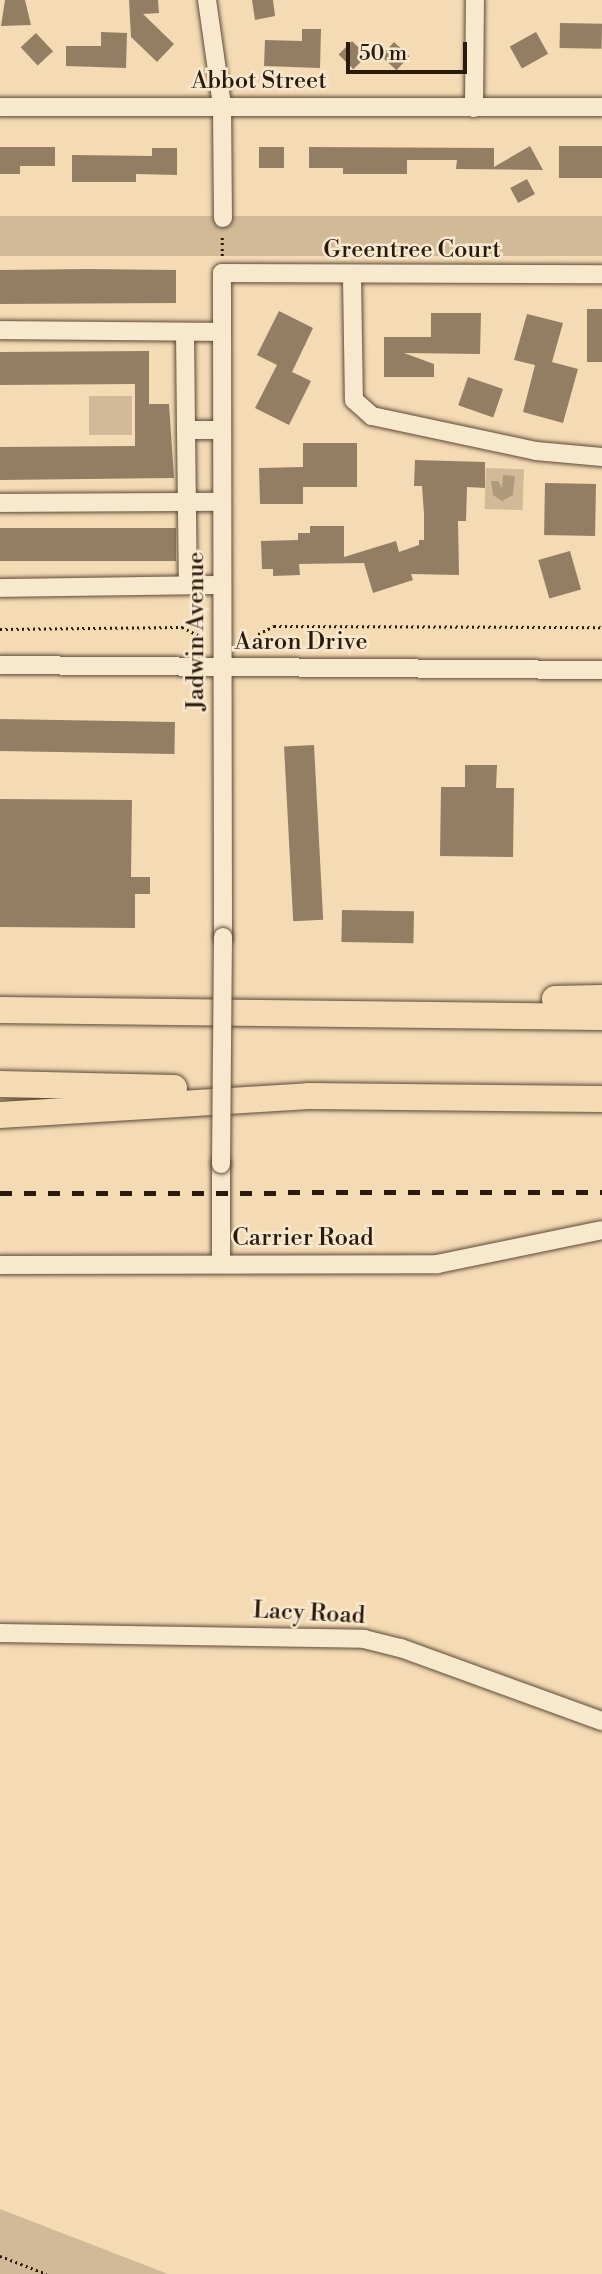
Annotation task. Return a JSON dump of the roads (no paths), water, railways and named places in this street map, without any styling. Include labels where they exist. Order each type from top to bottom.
[{"type":"highway","points":[[253,1013],[355,1003],[602,998]]},
{"type":"highway","points":[[0,1010],[602,1017]]},
{"type":"highway","points":[[0,1084],[129,1085],[308,1096],[602,1099]]},
{"type":"highway","points":[[0,1115],[308,1096]]},
{"type":"street","points":[[207,0],[222,105],[223,218]]},
{"type":"street","points":[[474,0],[474,108]]},
{"type":"street","name":"Abbot Street","points":[[0,107],[602,107]]},
{"type":"street","name":"Greentree Court","points":[[222,273],[352,276],[602,275]]},
{"type":"street","name":"Jadwin Avenue","points":[[221,1264],[222,273]]},
{"type":"street","points":[[352,276],[355,400],[372,415],[536,451],[602,457]]},
{"type":"street","points":[[0,330],[222,332]]},
{"type":"street","points":[[185,332],[188,586]]},
{"type":"street","points":[[186,430],[222,430]]},
{"type":"street","points":[[0,503],[222,502]]},
{"type":"street","points":[[0,588],[222,585]]},
{"type":"street","name":"Aaron Drive","points":[[0,665],[602,670]]},
{"type":"street","name":"Carrier Road","points":[[0,1265],[458,1262],[602,1230]]},
{"type":"street","name":"Lacy Road","points":[[0,1633],[364,1639],[414,1652],[602,1721]]},
{"type":"railway","points":[[0,1193],[602,1192]]}]
